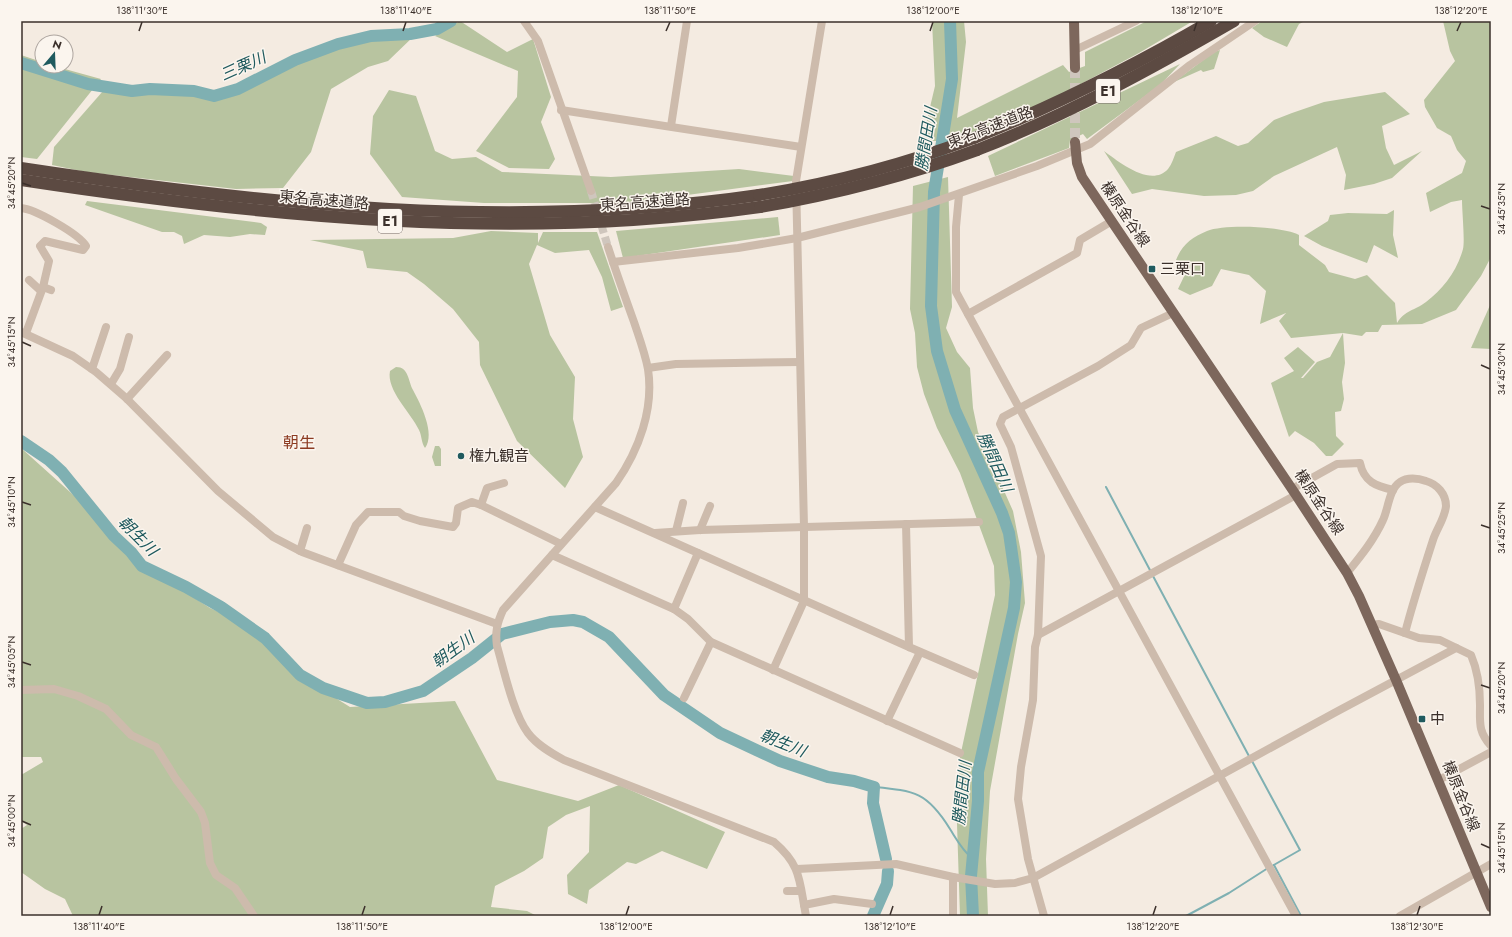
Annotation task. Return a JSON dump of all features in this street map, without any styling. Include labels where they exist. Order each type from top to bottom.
[{"type":"highway","name":"東名高速道路","points":[[21,180],[234,208],[412,222],[546,224],[621,221],[715,213],[760,201],[791,190],[890,166],[974,138],[1033,114],[1105,79],[1211,21]]},
{"type":"highway","name":"東名高速道路","points":[[21,168],[214,194],[314,204],[457,212],[618,210],[712,202],[760,201],[858,187],[908,174],[977,150],[1042,124],[1078,106],[1132,78],[1234,21]]},
{"type":"main road","points":[[1074,21],[1075,68]]},
{"type":"main road","name":"榛原金谷線","points":[[1075,147],[1077,163],[1082,177],[1294,492],[1346,573],[1372,625],[1396,680],[1491,907]]},
{"type":"street","points":[[524,21],[538,40],[561,110],[591,191]]},
{"type":"street","points":[[670,126],[687,21]]},
{"type":"street","points":[[772,670],[804,601],[804,527],[796,181],[822,21]]},
{"type":"street","points":[[1075,50],[1136,21]]},
{"type":"street","points":[[613,262],[738,248],[797,238],[920,207],[959,195],[1075,147],[1090,144],[1190,65],[1255,21]]},
{"type":"street","points":[[561,110],[801,147]]},
{"type":"street","points":[[959,195],[956,227],[956,292],[1296,916]]},
{"type":"street","points":[[21,208],[31,209],[57,224],[83,241],[86,246],[82,250],[45,241],[40,246],[49,261],[42,289],[24,333],[73,356],[111,384],[218,491],[273,537],[300,551],[497,624]]},
{"type":"street","points":[[968,314],[1078,253],[1080,240],[1112,221]]},
{"type":"street","points":[[608,247],[648,368],[648,407],[636,448],[628,465],[616,483],[509,603],[497,624],[495,634],[497,646],[519,718],[528,733],[540,746],[564,760],[774,842],[787,853],[797,869],[806,916]]},
{"type":"street","points":[[28,280],[42,289],[51,290]]},
{"type":"street","points":[[1044,916],[1032,878],[1018,799],[1021,767],[1033,700],[1038,635],[1041,556],[1011,447],[1000,424],[1003,417],[1104,362],[1131,345],[1141,328],[1173,313]]},
{"type":"street","points":[[92,369],[106,327]]},
{"type":"street","points":[[111,384],[120,369],[129,337]]},
{"type":"street","points":[[127,399],[167,355]]},
{"type":"street","points":[[648,368],[676,364],[800,362]]},
{"type":"street","points":[[1038,635],[1120,592],[1294,492],[1337,464],[1360,463],[1361,470],[1369,482],[1377,487],[1393,490]]},
{"type":"street","points":[[1346,573],[1369,544],[1383,520],[1393,490],[1399,482],[1410,478],[1426,481],[1432,483],[1441,491],[1445,497],[1446,505],[1413,600],[1406,633]]},
{"type":"street","points":[[482,505],[487,488],[504,483]]},
{"type":"street","points":[[338,565],[356,526],[368,512],[399,512],[404,516],[420,521],[453,527],[456,523],[458,508],[472,502],[482,505],[561,544]]},
{"type":"street","points":[[676,531],[683,502]]},
{"type":"street","points":[[700,530],[710,506]]},
{"type":"street","points":[[595,507],[804,601],[974,675]]},
{"type":"street","points":[[654,533],[700,530],[979,522]]},
{"type":"street","points":[[906,524],[910,647]]},
{"type":"street","points":[[300,551],[307,528]]},
{"type":"street","points":[[674,609],[698,553]]},
{"type":"street","points":[[552,555],[674,609],[688,619],[711,642],[960,753]]},
{"type":"street","points":[[1372,625],[1379,624],[1419,638],[1440,640],[1471,655],[1474,661],[1480,704],[1479,723],[1484,738],[1491,746]]},
{"type":"street","points":[[684,698],[711,642]]},
{"type":"street","points":[[797,869],[896,864],[954,877],[990,883],[1015,883],[1032,878],[1456,648]]},
{"type":"street","points":[[887,721],[920,652]]},
{"type":"street","points":[[21,690],[54,689],[78,696],[106,709],[131,735],[156,747],[176,780],[201,812],[205,823],[210,863],[216,875],[236,888],[254,916]]},
{"type":"street","points":[[1439,780],[1491,752]]},
{"type":"street","points":[[1400,916],[1491,864]]},
{"type":"street","points":[[953,916],[954,877]]},
{"type":"street","points":[[787,891],[801,891]]},
{"type":"street","points":[[804,905],[834,899],[872,904]]},
{"type":"green space","points":[[460,21],[507,52],[533,39],[551,97],[541,122],[555,159],[549,169],[509,168],[476,151],[517,97],[518,71],[435,36]]},
{"type":"green space","points":[[932,21],[964,21],[966,42],[957,118],[1063,65],[1069,72],[1085,66],[1085,52],[1147,21],[1193,21],[1139,53],[1045,103],[953,141],[922,141],[935,86]]},
{"type":"green space","points":[[1262,21],[1305,21],[1299,24],[1287,47],[1264,37],[1252,28]]},
{"type":"green space","points":[[1443,21],[1491,21],[1491,257],[1481,276],[1456,310],[1422,324],[1382,325],[1378,332],[1366,332],[1362,336],[1343,333],[1291,338],[1279,321],[1286,313],[1260,324],[1266,291],[1249,275],[1221,269],[1212,286],[1190,295],[1178,289],[1190,264],[1176,260],[1178,255],[1188,242],[1207,231],[1215,229],[1226,227],[1253,227],[1291,232],[1299,235],[1299,245],[1325,265],[1329,272],[1355,279],[1367,275],[1395,303],[1397,323],[1407,313],[1422,305],[1449,279],[1457,265],[1463,249],[1464,240],[1462,200],[1451,202],[1430,212],[1426,193],[1462,173],[1466,161],[1457,150],[1451,136],[1437,128],[1425,107],[1424,100],[1455,61],[1450,51]]},
{"type":"green space","points":[[415,35],[388,61],[368,67],[331,89],[311,152],[283,188],[236,189],[86,172],[52,165],[54,147],[110,83],[150,89],[231,95],[281,67],[348,39]]},
{"type":"green space","points":[[1220,50],[1214,69],[1203,72],[1201,70],[1174,82],[1214,52]]},
{"type":"green space","points":[[21,55],[34,59],[34,74],[74,74],[74,72],[101,79],[37,159],[21,157]]},
{"type":"green space","points":[[1180,64],[1160,85],[1087,139],[1083,134],[1070,140],[1069,148],[995,176],[988,156]]},
{"type":"green space","points":[[389,90],[416,96],[435,151],[452,159],[476,157],[502,172],[611,177],[739,169],[794,176],[793,181],[627,203],[484,203],[402,197],[370,154],[373,116]]},
{"type":"green space","points":[[1385,92],[1410,114],[1382,126],[1386,148],[1394,165],[1422,151],[1392,178],[1374,184],[1344,190],[1346,175],[1337,147],[1274,176],[1253,191],[1236,195],[1204,196],[1152,189],[1132,194],[1104,151],[1126,167],[1144,175],[1153,176],[1161,174],[1168,169],[1176,152],[1216,136],[1238,146],[1248,143],[1274,120],[1292,113],[1324,102]]},
{"type":"green space","points":[[948,177],[952,307],[946,328],[957,352],[970,368],[973,408],[978,432],[1013,511],[1021,552],[1025,603],[1018,634],[990,791],[986,859],[988,916],[960,916],[957,824],[960,757],[995,595],[994,566],[960,473],[937,428],[924,394],[917,367],[915,333],[910,309],[913,186]]},
{"type":"green space","points":[[87,201],[261,223],[267,227],[265,235],[250,234],[230,237],[204,235],[184,244],[182,236],[174,232],[162,232],[85,205]]},
{"type":"green space","points":[[1394,210],[1393,235],[1398,258],[1374,245],[1367,263],[1322,246],[1304,236],[1328,221],[1330,215],[1348,213],[1387,214]]},
{"type":"green space","points":[[778,217],[780,235],[623,258],[616,231]]},
{"type":"green space","points":[[491,231],[538,233],[538,243],[543,232],[597,232],[623,307],[611,311],[602,277],[589,250],[555,253],[537,245],[529,264],[550,335],[575,377],[573,419],[583,457],[565,488],[517,441],[480,365],[479,342],[453,309],[424,284],[407,272],[367,268],[363,251],[310,240],[453,238]]},
{"type":"green space","points":[[1491,303],[1491,349],[1471,348]]},
{"type":"green space","points":[[1343,333],[1345,363],[1342,382],[1344,399],[1341,411],[1335,412],[1336,436],[1344,444],[1332,456],[1326,456],[1314,443],[1295,431],[1289,437],[1271,383],[1294,371],[1284,358],[1298,347],[1315,362],[1301,378],[1303,378],[1317,362],[1330,357]]},
{"type":"green space","points":[[396,367],[403,369],[408,375],[411,386],[426,419],[429,435],[425,448],[419,430],[395,394],[392,386],[390,371]]},
{"type":"green space","points":[[435,446],[439,446],[441,449],[441,466],[435,466],[432,457]]},
{"type":"green space","points":[[21,448],[99,518],[114,536],[154,572],[210,608],[254,628],[286,667],[350,707],[455,701],[497,780],[578,801],[619,785],[725,832],[707,869],[662,851],[636,864],[627,862],[589,890],[587,904],[568,894],[567,875],[589,852],[590,806],[566,815],[548,827],[543,858],[524,871],[495,886],[491,907],[527,911],[537,916],[73,916],[65,899],[45,889],[21,872],[21,829],[27,825],[21,821],[21,775],[43,762],[41,757],[21,757]]},
{"type":"waterway","name":"三栗川","points":[[21,63],[88,84],[132,91],[150,89],[194,91],[214,96],[238,89],[295,60],[338,44],[371,36],[410,34],[437,29],[451,21]]},
{"type":"waterway","name":"勝間田川","points":[[950,21],[952,79],[934,192],[931,306],[937,351],[955,410],[1002,513],[1009,533],[1016,582],[1014,608],[978,772],[978,801],[971,876],[973,916]]},
{"type":"waterway","name":"朝生川","points":[[21,441],[49,460],[62,472],[114,536],[131,552],[142,566],[186,587],[221,607],[265,638],[300,675],[323,688],[367,703],[385,702],[423,691],[472,658],[502,634],[550,622],[573,620],[583,622],[609,637],[664,695],[720,733],[780,761],[828,777],[854,781],[874,787],[873,803],[886,859]]},
{"type":"waterway","points":[[1106,487],[1151,572]]},
{"type":"waterway","points":[[1153,576],[1250,758]]},
{"type":"waterway","points":[[1252,761],[1300,850],[1272,866]]},
{"type":"waterway","points":[[874,787],[910,792],[927,801],[942,817],[962,848],[972,858]]},
{"type":"waterway","points":[[1274,865],[1301,916]]},
{"type":"waterway","points":[[1186,916],[1229,893],[1268,868]]},
{"type":"waterway","name":"朝生川","points":[[873,916],[887,884],[888,871]]},
{"type":"tunnel","points":[[1075,68],[1075,142]]},
{"type":"tunnel","points":[[591,191],[608,247]]},
{"type":"place","name":"三栗口","points":[[1152,269]]},
{"type":"place","name":"権九観音","points":[[461,456]]},
{"type":"place","name":"中","points":[[1422,719]]},
{"type":"district","name":"朝生","points":[[299,442]]}]
